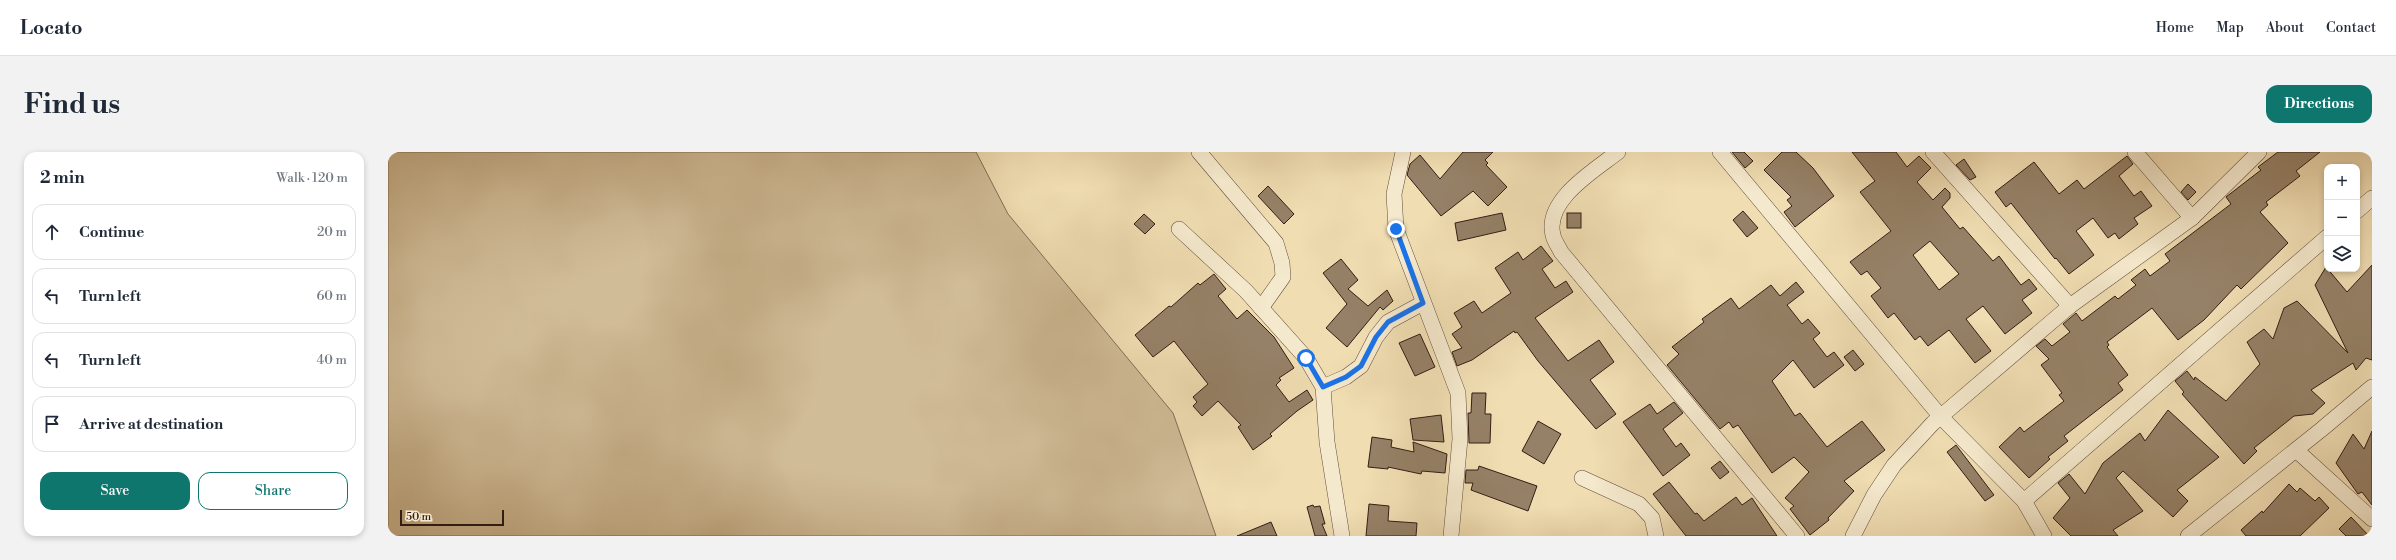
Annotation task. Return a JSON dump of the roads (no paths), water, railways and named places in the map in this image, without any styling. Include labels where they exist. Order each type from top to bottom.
[{"type":"street","points":[[1199,152],[1276,242],[1282,263],[1283,277],[1261,308]]},
{"type":"street","points":[[1403,152],[1394,194],[1396,229],[1458,393],[1460,439],[1451,536]]},
{"type":"street","points":[[1618,152],[1566,194],[1557,206],[1553,222],[1553,235],[1561,252],[1797,536]]},
{"type":"street","points":[[1720,152],[1941,417],[2024,501],[2044,536]]},
{"type":"street","points":[[1933,152],[2070,306]]},
{"type":"street","points":[[2135,152],[2192,218]]},
{"type":"street","points":[[1854,536],[1874,495],[1894,464],[1941,417],[2070,306],[2192,218],[2259,152]]},
{"type":"street","points":[[2360,208],[2372,198]]},
{"type":"street","points":[[1179,229],[1246,291],[1306,358],[1323,387],[1327,442],[1342,536]]},
{"type":"street","points":[[2024,501],[2324,240]]},
{"type":"street","points":[[1323,387],[1346,377],[1361,366],[1376,337],[1388,322],[1423,303]]},
{"type":"street","points":[[2188,536],[2296,450],[2372,386]]},
{"type":"street","points":[[2296,450],[2372,519]]},
{"type":"street","points":[[1582,478],[1639,504],[1652,518],[1656,536]]}]
